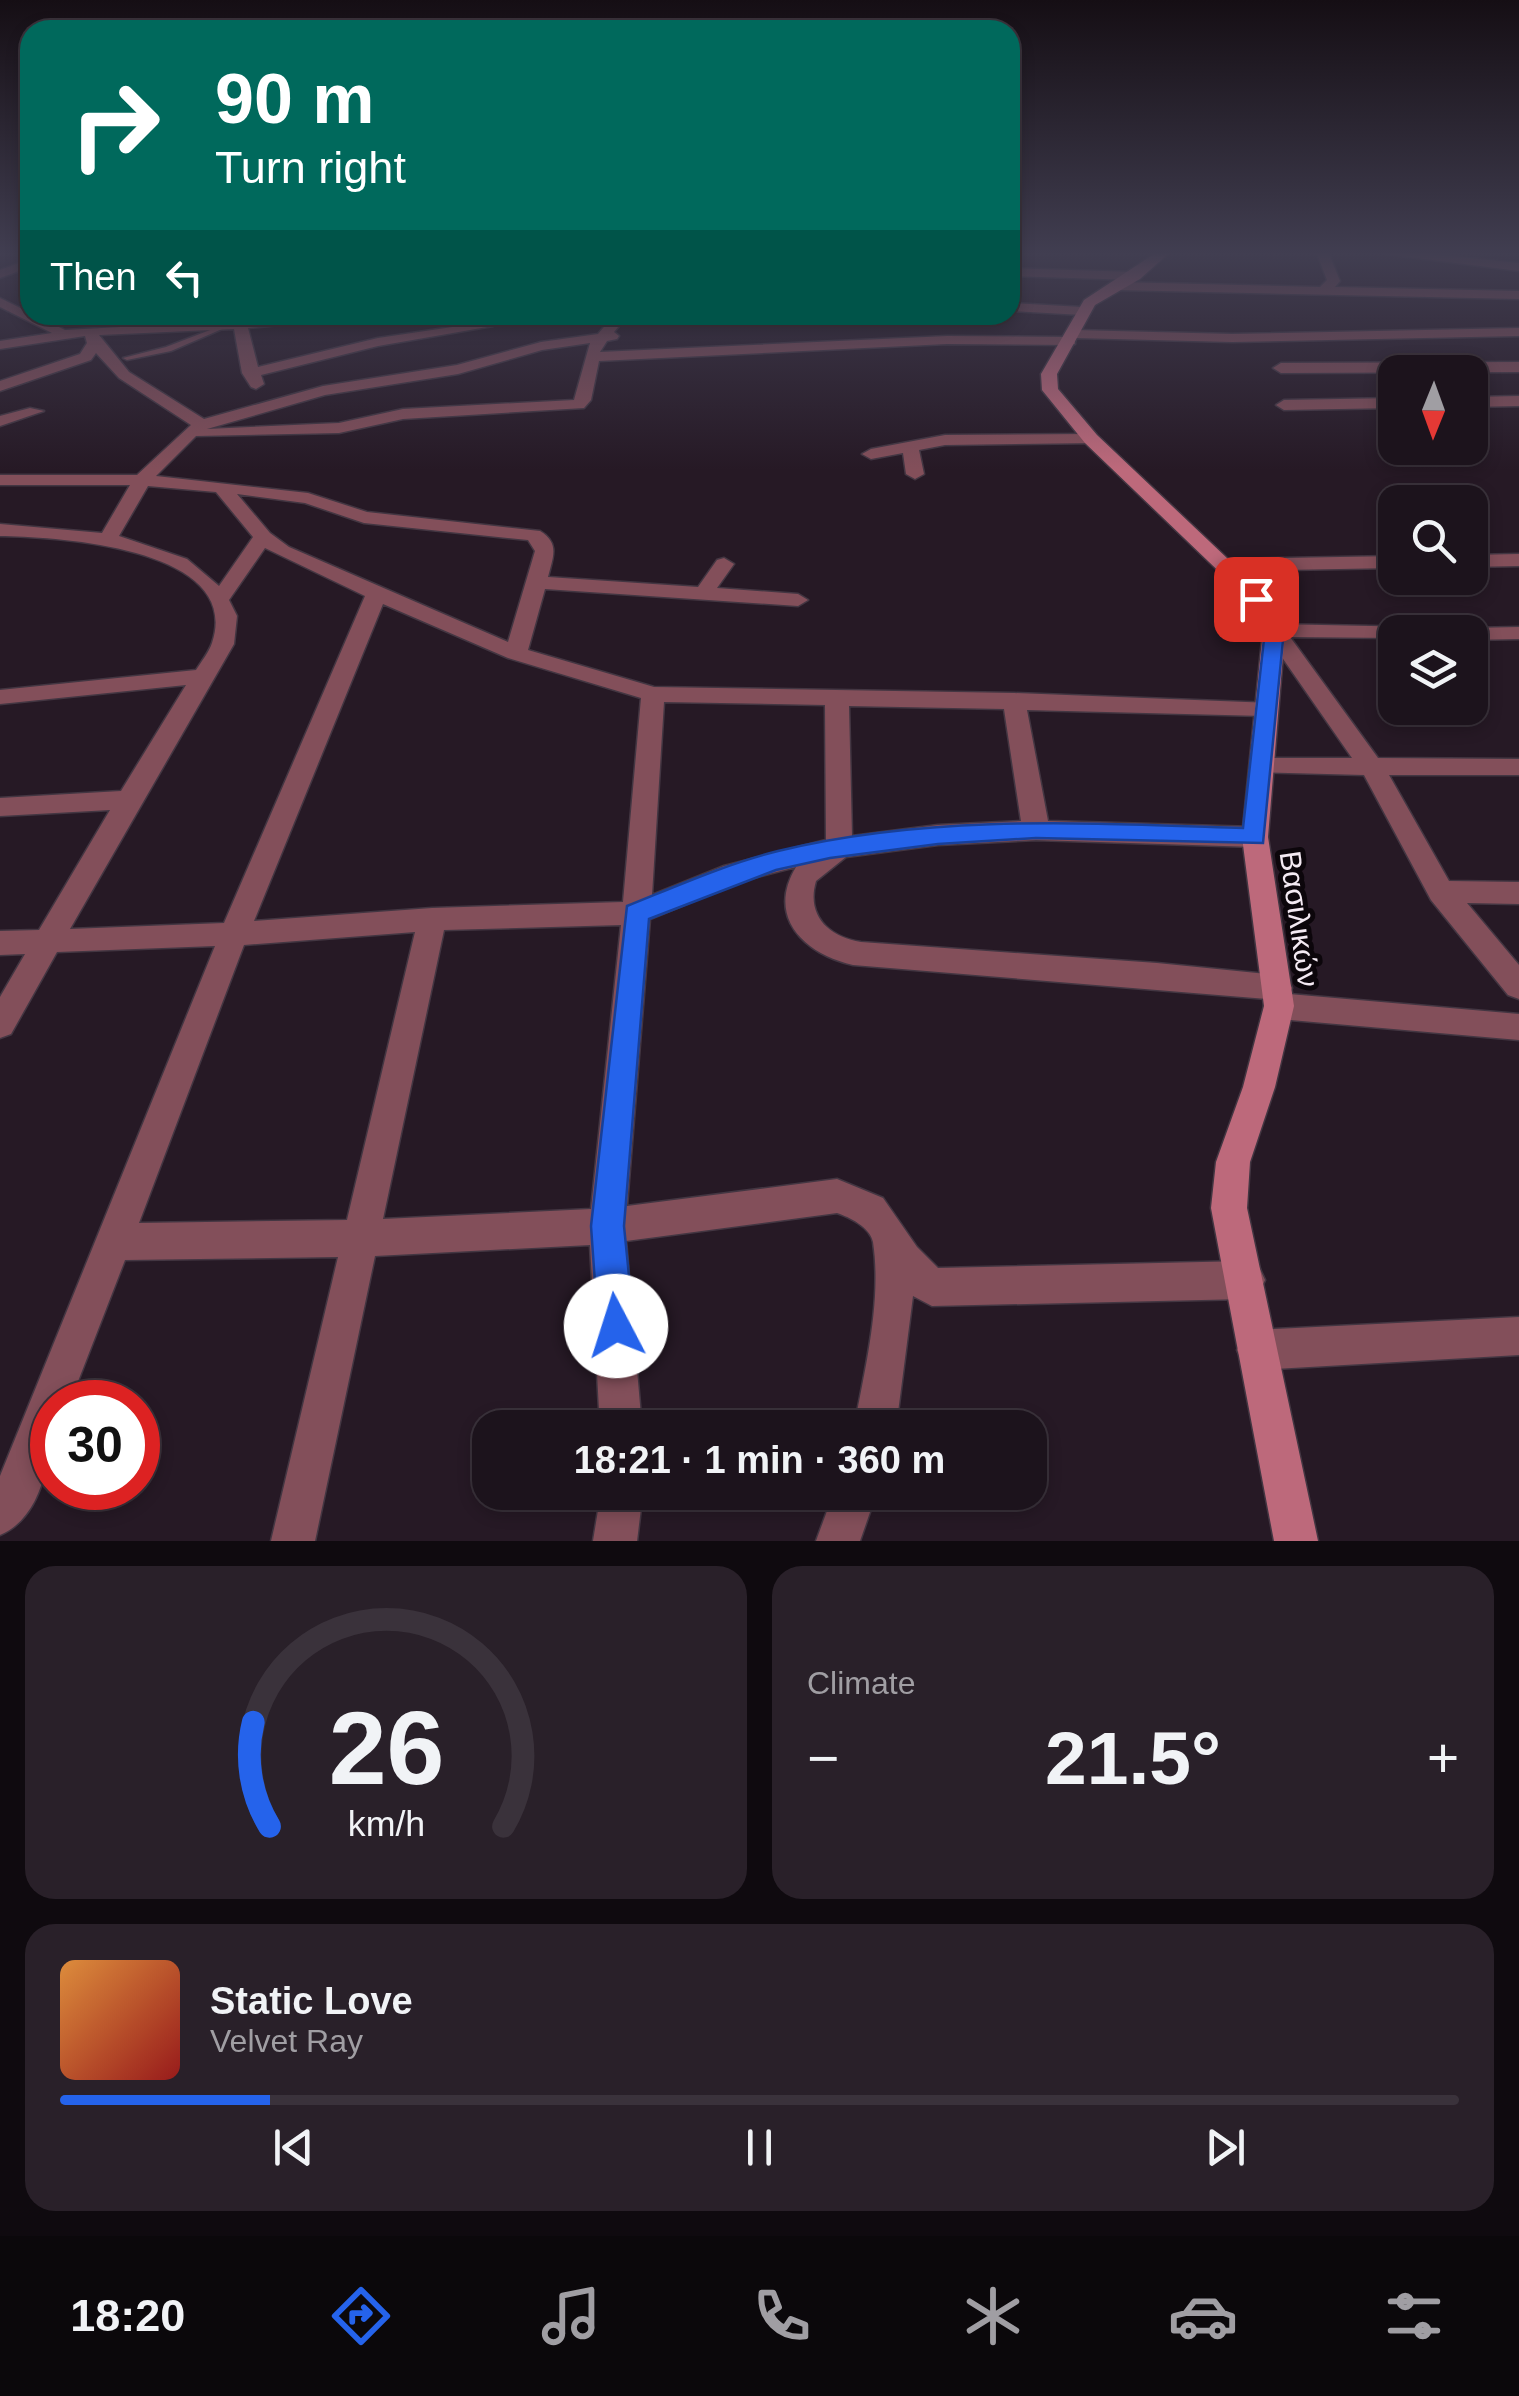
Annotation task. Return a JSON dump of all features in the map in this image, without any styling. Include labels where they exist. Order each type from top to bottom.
[{"type":"street","points":[[54,326],[61,334]]},
{"type":"street","points":[[0,344],[61,334],[91,337],[225,326]]},
{"type":"street","points":[[242,326],[240,334],[249,353],[250,373],[270,404]]},
{"type":"street","points":[[250,373],[459,326]]},
{"type":"street","points":[[458,370],[485,326]]},
{"type":"street","points":[[91,337],[124,375],[195,430],[307,430],[403,414],[578,405],[583,400],[591,357],[613,326]]},
{"type":"street","points":[[1067,326],[1076,329]]},
{"type":"street","points":[[1078,326],[1050,374],[1052,396],[1256,599],[1374,769],[1441,892],[1519,986]]},
{"type":"street","points":[[591,357],[931,341],[1076,329],[1314,336],[1519,332]]},
{"type":"street","points":[[108,537],[142,480],[195,430],[270,404],[361,384],[458,370],[541,346],[606,336]]},
{"type":"street","points":[[1314,336],[1394,347],[1406,355]]},
{"type":"street","points":[[0,386],[78,362],[91,352],[91,337]]},
{"type":"street","points":[[1488,367],[1519,367]]},
{"type":"street","points":[[1281,368],[1378,368]]},
{"type":"street","points":[[1488,402],[1519,401]]},
{"type":"street","points":[[1284,405],[1378,403]]},
{"type":"street","points":[[0,421],[36,410]]},
{"type":"street","points":[[871,454],[944,440],[1091,439]]},
{"type":"street","points":[[910,446],[915,474]]},
{"type":"street","points":[[0,480],[142,480],[222,487],[308,498],[364,517],[533,535],[543,541],[545,551],[516,652]]},
{"type":"street","points":[[222,487],[263,537],[282,551],[376,595],[516,652],[653,694],[1264,708]]},
{"type":"street","points":[[0,530],[108,537],[154,552],[210,582],[226,616],[224,644],[0,1025]]},
{"type":"street","points":[[219,600],[263,537]]},
{"type":"street","points":[[1488,561],[1519,560]]},
{"type":"street","points":[[1225,565],[1378,562]]},
{"type":"street","points":[[704,593],[724,564]]},
{"type":"street","points":[[535,582],[798,600]]},
{"type":"street","points":[[0,1513],[11,1502],[234,934],[376,595]]},
{"type":"street","points":[[1274,630],[1378,632]]},
{"type":"street","name":"Βασιλικών","points":[[1274,630],[1254,837],[1278,997],[1260,1087],[1241,1136],[1230,1182],[1229,1208],[1296,1541]]},
{"type":"street","points":[[1488,634],[1519,634]]},
{"type":"street","points":[[0,697],[203,676]]},
{"type":"street","points":[[619,1410],[607,1226],[653,694]]},
{"type":"street","points":[[837,698],[839,848]]},
{"type":"street","points":[[1014,700],[1036,830]]},
{"type":"street","points":[[1262,766],[1519,768]]},
{"type":"street","points":[[0,807],[129,800]]},
{"type":"street","points":[[0,943],[234,934],[432,919],[636,913],[734,873],[839,848],[938,835],[1036,830],[1254,837]]},
{"type":"street","points":[[839,848],[804,877],[798,899],[806,925],[826,945],[849,952],[1157,975],[1278,997],[1519,1026]]},
{"type":"street","points":[[1441,892],[1519,894]]},
{"type":"street","points":[[293,1541],[432,919]]},
{"type":"street","points":[[114,1242],[363,1238],[607,1226],[837,1196],[859,1200],[878,1213],[908,1272],[932,1287],[1246,1280]]},
{"type":"street","points":[[879,1410],[896,1302],[888,1238]]},
{"type":"street","points":[[1257,1350],[1519,1336]]},
{"type":"street","points":[[614,1541],[619,1510]]},
{"type":"street","points":[[838,1541],[849,1510]]},
{"type":"lane","points":[[126,358],[168,348],[225,326]]},
{"type":"route","points":[[616,1326],[607,1226],[636,913],[734,873],[776,861],[830,849],[938,835],[1036,830],[1254,837],[1274,630],[1256,599]]}]
